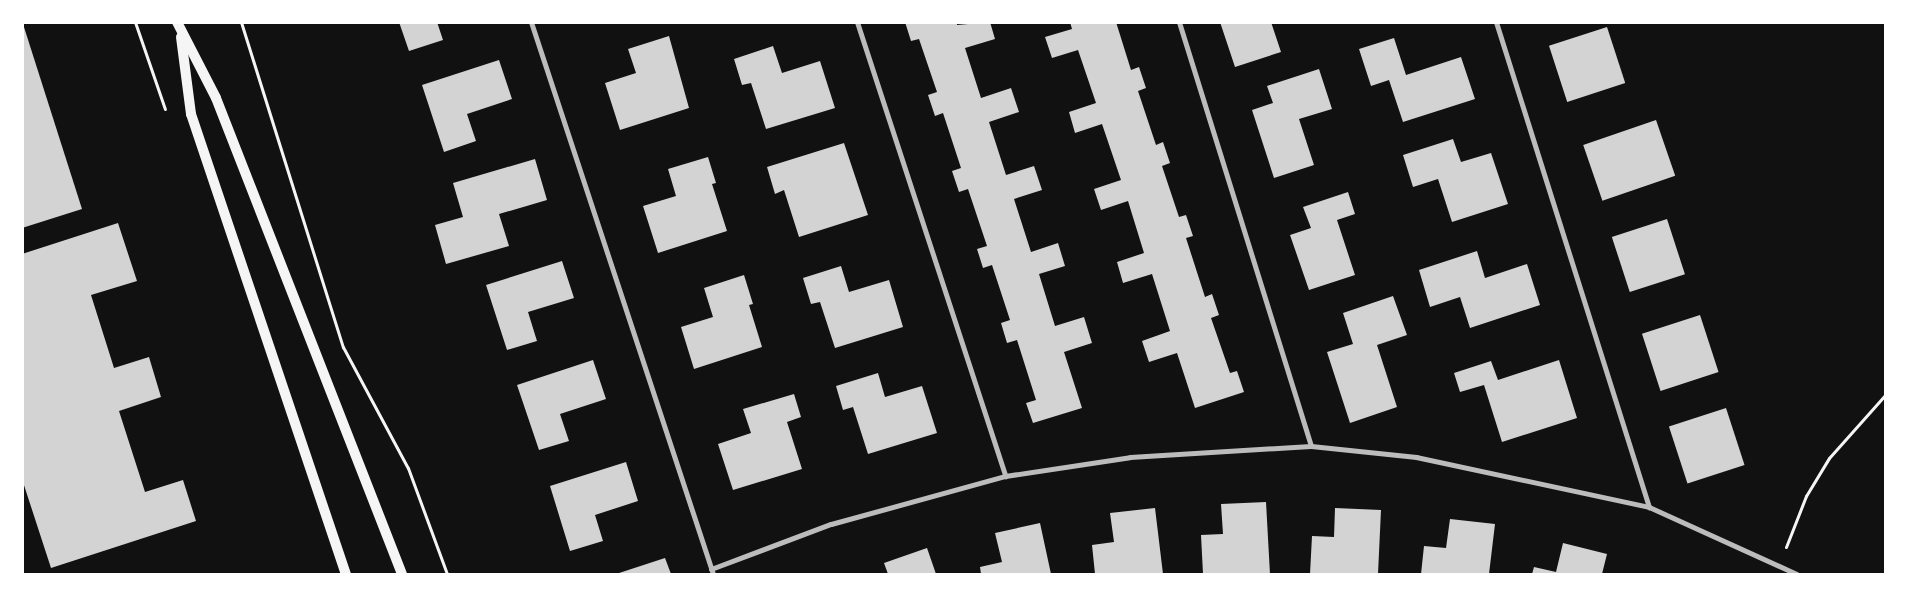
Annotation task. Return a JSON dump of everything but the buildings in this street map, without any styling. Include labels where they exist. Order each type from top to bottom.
[{"type":"main road","points":[[179,27],[190,114],[346,574]]},
{"type":"main road","points":[[179,27],[216,98],[402,574]]},
{"type":"street","points":[[532,22],[712,572],[831,524],[1005,476],[1130,457],[1312,446],[1416,457],[1648,507],[1797,574]]},
{"type":"street","points":[[857,22],[1005,476]]},
{"type":"street","points":[[1179,22],[1312,446]]},
{"type":"street","points":[[1496,22],[1648,507]]},
{"type":"path","points":[[242,22],[344,347],[408,468],[447,574]]},
{"type":"path","points":[[1778,566],[1806,496],[1829,458],[1886,394]]}]
